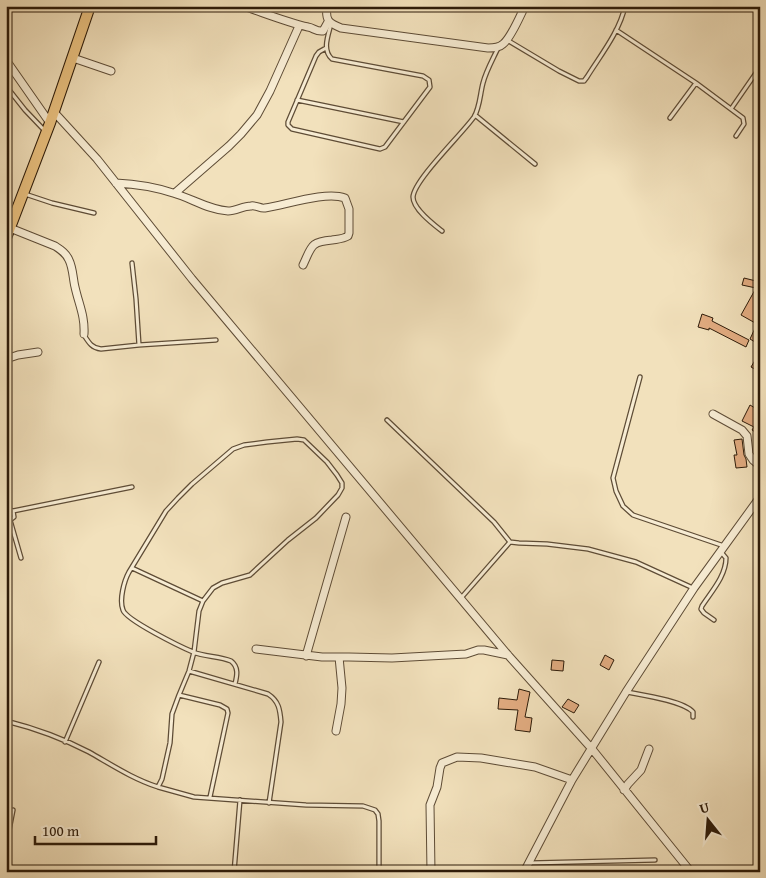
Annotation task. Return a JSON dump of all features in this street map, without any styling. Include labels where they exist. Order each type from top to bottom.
[{"type":"main road","points":[[8,233],[73,58],[87,7]]},
{"type":"street","points":[[243,6],[322,32],[330,23]]},
{"type":"street","points":[[327,6],[327,16],[330,23],[341,28],[488,48],[498,47],[507,40],[525,6]]},
{"type":"street","points":[[175,193],[229,146],[257,115],[270,91],[299,26]]},
{"type":"street","points":[[73,58],[111,71]]},
{"type":"street","points":[[6,60],[48,128]]},
{"type":"street","points":[[54,112],[97,159],[192,279],[508,655],[592,749],[691,872]]},
{"type":"street","points":[[116,183],[134,184],[175,193],[226,211],[251,206],[263,209],[315,198],[337,196],[345,198],[349,210],[350,232],[348,236],[316,242],[311,247],[303,265]]},
{"type":"street","points":[[8,233],[55,246],[62,250],[70,261],[74,286],[84,319],[84,334]]},
{"type":"street","points":[[6,359],[38,352]]},
{"type":"street","points":[[713,414],[742,430],[747,436],[749,454],[752,460],[760,466]]},
{"type":"street","points":[[524,872],[572,780],[626,692],[694,588],[760,497]]},
{"type":"street","points":[[306,656],[346,517]]},
{"type":"street","points":[[256,650],[322,657],[392,658],[466,654],[478,650],[508,655]]},
{"type":"street","points":[[336,731],[342,688],[339,657]]},
{"type":"street","points":[[624,790],[641,770],[649,749]]},
{"type":"street","points":[[430,872],[430,804],[437,787],[440,768],[448,760],[457,757],[481,758],[535,767],[572,780]]},
{"type":"lane","points":[[507,40],[559,71],[581,81],[585,80],[623,18],[625,6]]},
{"type":"lane","points":[[326,48],[322,49],[316,56],[288,126],[292,129],[380,149],[388,144],[430,87],[429,80],[423,76],[332,59],[326,48],[330,23]]},
{"type":"lane","points":[[616,30],[696,83],[743,118],[744,124],[736,136]]},
{"type":"lane","points":[[442,231],[417,208],[413,197],[414,192],[422,179],[475,115],[484,81],[498,47]]},
{"type":"lane","points":[[731,109],[758,70]]},
{"type":"lane","points":[[670,118],[696,83]]},
{"type":"lane","points":[[6,86],[25,110],[48,128]]},
{"type":"lane","points":[[297,100],[404,122]]},
{"type":"lane","points":[[475,115],[535,164]]},
{"type":"lane","points":[[23,194],[94,213]]},
{"type":"lane","points":[[132,264],[139,345]]},
{"type":"lane","points":[[84,334],[90,345],[101,349],[216,340]]},
{"type":"lane","points":[[640,377],[613,478],[616,491],[623,506],[634,515],[722,549],[726,558],[726,565],[702,606],[704,613],[714,620]]},
{"type":"lane","points":[[387,420],[494,522],[510,542],[548,544],[596,551],[636,562],[694,588]]},
{"type":"lane","points":[[158,787],[162,779],[170,744],[172,714],[178,695],[190,671],[194,652],[199,611],[203,601],[213,588],[222,582],[250,575],[288,540],[316,518],[338,495],[342,488],[340,479],[327,462],[304,440],[267,442],[244,445],[233,449],[192,484],[166,512],[127,576],[122,602],[123,611],[127,616],[194,652],[233,662],[237,672],[234,684]]},
{"type":"lane","points":[[6,511],[8,509],[13,511],[132,486]]},
{"type":"lane","points":[[13,511],[14,517],[8,520],[21,558]]},
{"type":"lane","points":[[461,598],[510,542]]},
{"type":"lane","points":[[132,568],[203,601]]},
{"type":"lane","points":[[65,742],[99,662]]},
{"type":"lane","points":[[190,671],[268,694],[277,702],[281,722],[269,803]]},
{"type":"lane","points":[[626,692],[687,706],[693,712],[693,717]]},
{"type":"lane","points":[[178,695],[220,704],[227,709],[228,713],[210,797]]},
{"type":"lane","points":[[6,720],[89,752],[140,781],[194,797],[306,805],[363,806],[375,810],[378,814],[380,827],[379,872]]},
{"type":"lane","points":[[234,872],[240,800]]},
{"type":"lane","points":[[6,846],[13,810]]},
{"type":"lane","points":[[529,863],[654,860]]},
{"type":"building","points":[[744,278],[760,282],[760,345],[750,339],[757,324],[741,315],[756,288],[742,285]]},
{"type":"building","points":[[702,314],[713,318],[712,321],[749,340],[746,347],[709,328],[709,330],[698,327]]},
{"type":"building","points":[[760,352],[760,372],[751,367]]},
{"type":"building","points":[[760,399],[760,435],[752,430],[754,427],[742,421],[750,405],[755,408]]},
{"type":"building","points":[[742,439],[747,467],[736,468],[734,455],[737,455],[734,440]]},
{"type":"building","points":[[605,655],[614,660],[609,670],[600,665]]},
{"type":"building","points":[[552,660],[564,661],[563,671],[551,670]]},
{"type":"building","points":[[519,689],[530,692],[525,717],[532,718],[530,732],[515,730],[518,710],[498,709],[499,698],[517,700]]},
{"type":"building","points":[[568,699],[579,705],[574,713],[562,707]]}]
